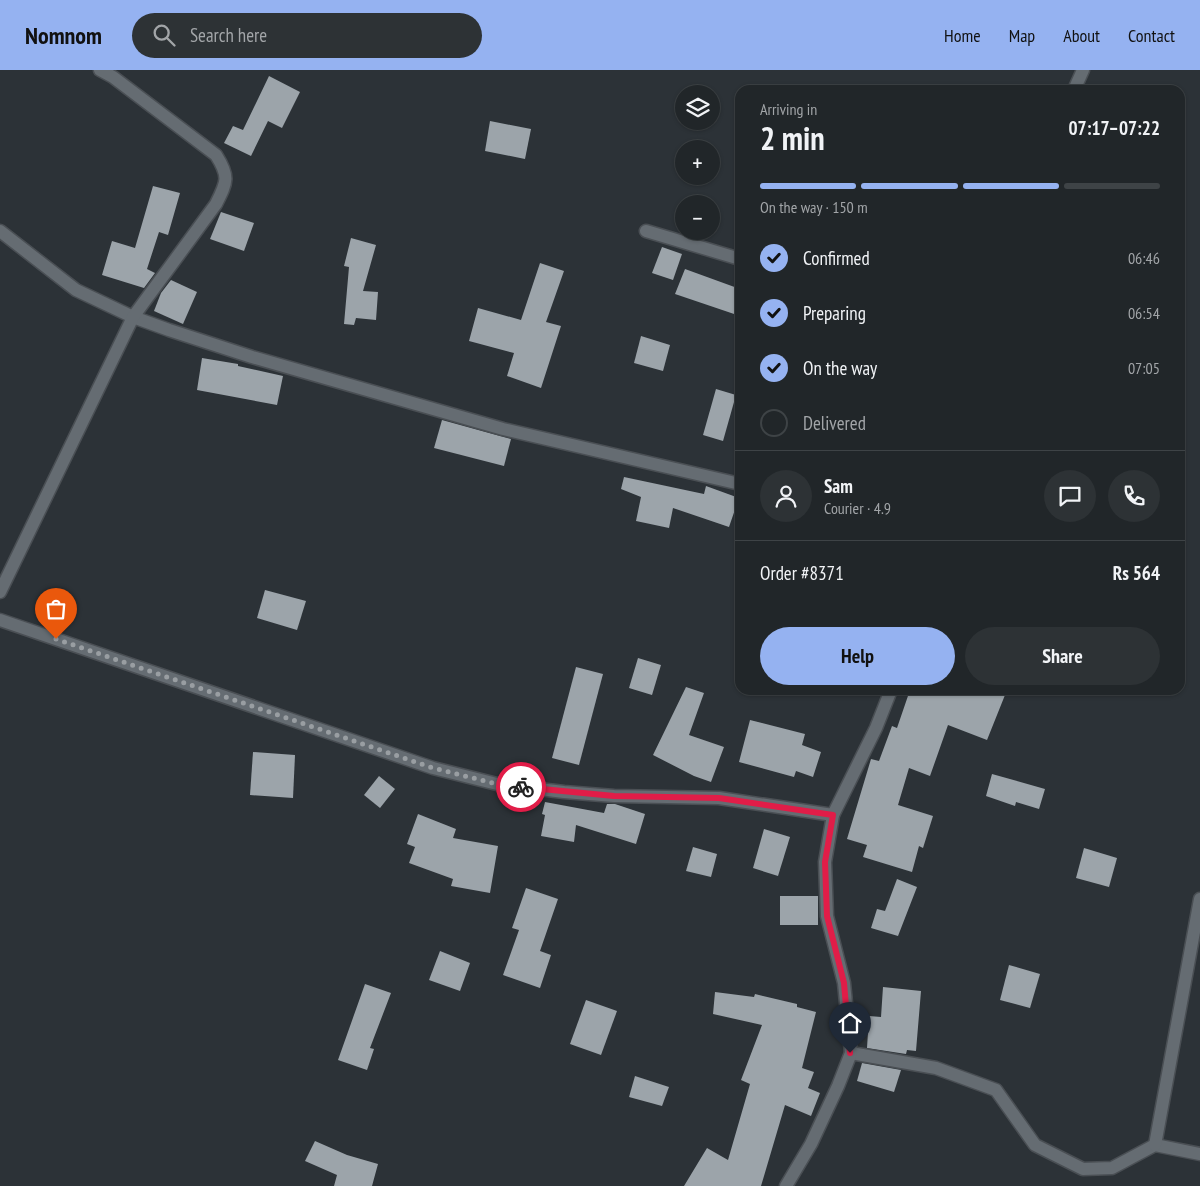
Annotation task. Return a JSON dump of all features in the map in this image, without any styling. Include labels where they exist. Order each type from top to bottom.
[{"type":"street","points":[[0,592],[133,317],[216,204],[224,187],[226,170],[216,155],[113,77],[100,70]]},
{"type":"street","points":[[1076,85],[1083,70]]},
{"type":"street","points":[[0,231],[76,290],[133,317],[252,357],[494,426],[735,483]]},
{"type":"street","points":[[646,231],[735,258]]},
{"type":"street","points":[[0,620],[433,768],[497,784],[614,796],[719,798],[833,815]]},
{"type":"street","points":[[786,1186],[811,1144],[838,1086],[850,1053],[844,983],[827,916],[825,862],[833,815],[876,728],[889,695]]},
{"type":"street","points":[[1155,1145],[1200,899]]},
{"type":"street","points":[[850,1053],[936,1068],[996,1090],[1035,1144],[1083,1169],[1112,1168],[1155,1145],[1200,1154]]},
{"type":"building","points":[[269,76],[300,92],[282,128],[268,121],[251,156],[224,143],[233,126],[243,130]]},
{"type":"building","points":[[490,121],[531,129],[525,159],[485,151]]},
{"type":"building","points":[[153,186],[180,193],[168,235],[159,232],[147,269],[155,273],[144,288],[102,275],[112,241],[135,248]]},
{"type":"building","points":[[221,212],[254,223],[244,251],[210,239]]},
{"type":"building","points":[[351,238],[376,245],[363,291],[378,292],[376,320],[356,318],[354,325],[344,324],[349,267],[344,266]]},
{"type":"building","points":[[662,247],[682,254],[673,280],[652,273]]},
{"type":"building","points":[[540,263],[564,271],[546,322],[561,326],[541,388],[507,376],[514,353],[469,341],[478,308],[521,320]]},
{"type":"building","points":[[685,269],[735,287],[735,314],[675,294]]},
{"type":"building","points":[[171,280],[197,292],[183,324],[154,311],[161,293]]},
{"type":"building","points":[[641,336],[670,345],[663,371],[634,363]]},
{"type":"building","points":[[202,358],[238,364],[238,366],[283,376],[277,405],[197,390]]},
{"type":"building","points":[[716,389],[735,395],[723,441],[703,435]]},
{"type":"building","points":[[442,420],[511,439],[504,466],[434,448]]},
{"type":"building","points":[[624,477],[704,494],[706,486],[735,497],[735,510],[729,527],[673,508],[669,528],[636,521],[641,497],[621,489]]},
{"type":"building","points":[[265,590],[306,601],[297,630],[257,618]]},
{"type":"building","points":[[638,658],[661,665],[652,695],[629,688]]},
{"type":"building","points":[[576,667],[603,674],[579,765],[552,758]]},
{"type":"building","points":[[686,687],[704,693],[689,735],[724,747],[711,782],[694,776],[653,755]]},
{"type":"building","points":[[908,695],[1005,695],[987,740],[948,725],[930,776],[909,768],[898,805],[933,816],[923,848],[919,846],[912,872],[863,857],[867,845],[847,839],[871,759],[879,761],[892,726],[897,728]]},
{"type":"building","points":[[750,720],[805,734],[802,745],[821,752],[813,777],[796,771],[794,777],[739,762]]},
{"type":"building","points":[[253,752],[295,755],[293,798],[250,795]]},
{"type":"building","points":[[992,774],[1045,789],[1039,809],[1016,802],[1015,806],[986,796]]},
{"type":"building","points":[[379,776],[395,789],[380,808],[364,795]]},
{"type":"building","points":[[545,802],[604,813],[607,804],[615,804],[645,814],[636,844],[576,825],[574,842],[541,836],[545,815],[542,814]]},
{"type":"building","points":[[418,814],[456,829],[453,838],[498,846],[490,893],[451,886],[453,879],[409,863],[415,847],[407,844]]},
{"type":"building","points":[[764,829],[790,837],[778,876],[753,868]]},
{"type":"building","points":[[693,847],[717,854],[711,877],[686,871]]},
{"type":"building","points":[[1084,848],[1117,858],[1109,887],[1076,878]]},
{"type":"building","points":[[897,879],[917,887],[898,936],[871,928],[877,909],[885,911]]},
{"type":"building","points":[[526,888],[558,899],[540,951],[551,955],[540,988],[503,975],[519,930],[512,928]]},
{"type":"building","points":[[780,896],[818,896],[818,925],[780,925]]},
{"type":"building","points":[[440,951],[470,963],[460,991],[429,980]]},
{"type":"building","points":[[1009,965],[1040,974],[1030,1008],[1000,1000]]},
{"type":"building","points":[[365,984],[391,993],[370,1048],[374,1049],[367,1070],[338,1060]]},
{"type":"building","points":[[883,987],[921,991],[916,1051],[907,1050],[906,1054],[867,1048],[869,1016],[881,1017]]},
{"type":"building","points":[[715,992],[754,997],[755,994],[797,1004],[797,1007],[816,1012],[802,1068],[814,1072],[808,1088],[820,1093],[811,1116],[785,1105],[761,1186],[684,1186],[707,1148],[728,1160],[750,1084],[741,1080],[762,1025],[713,1014]]},
{"type":"building","points":[[586,1000],[617,1011],[601,1055],[570,1044]]},
{"type":"building","points":[[862,1063],[901,1070],[894,1092],[857,1081]]},
{"type":"building","points":[[635,1076],[669,1087],[662,1106],[629,1097]]},
{"type":"building","points":[[315,1141],[347,1155],[378,1164],[372,1186],[334,1186],[337,1175],[305,1161]]},
{"type":"way so far","points":[[56,639],[433,768],[497,784],[521,787]]},
{"type":"route","points":[[521,787],[614,796],[719,798],[833,815],[825,862],[827,916],[844,983],[850,1053]]}]
